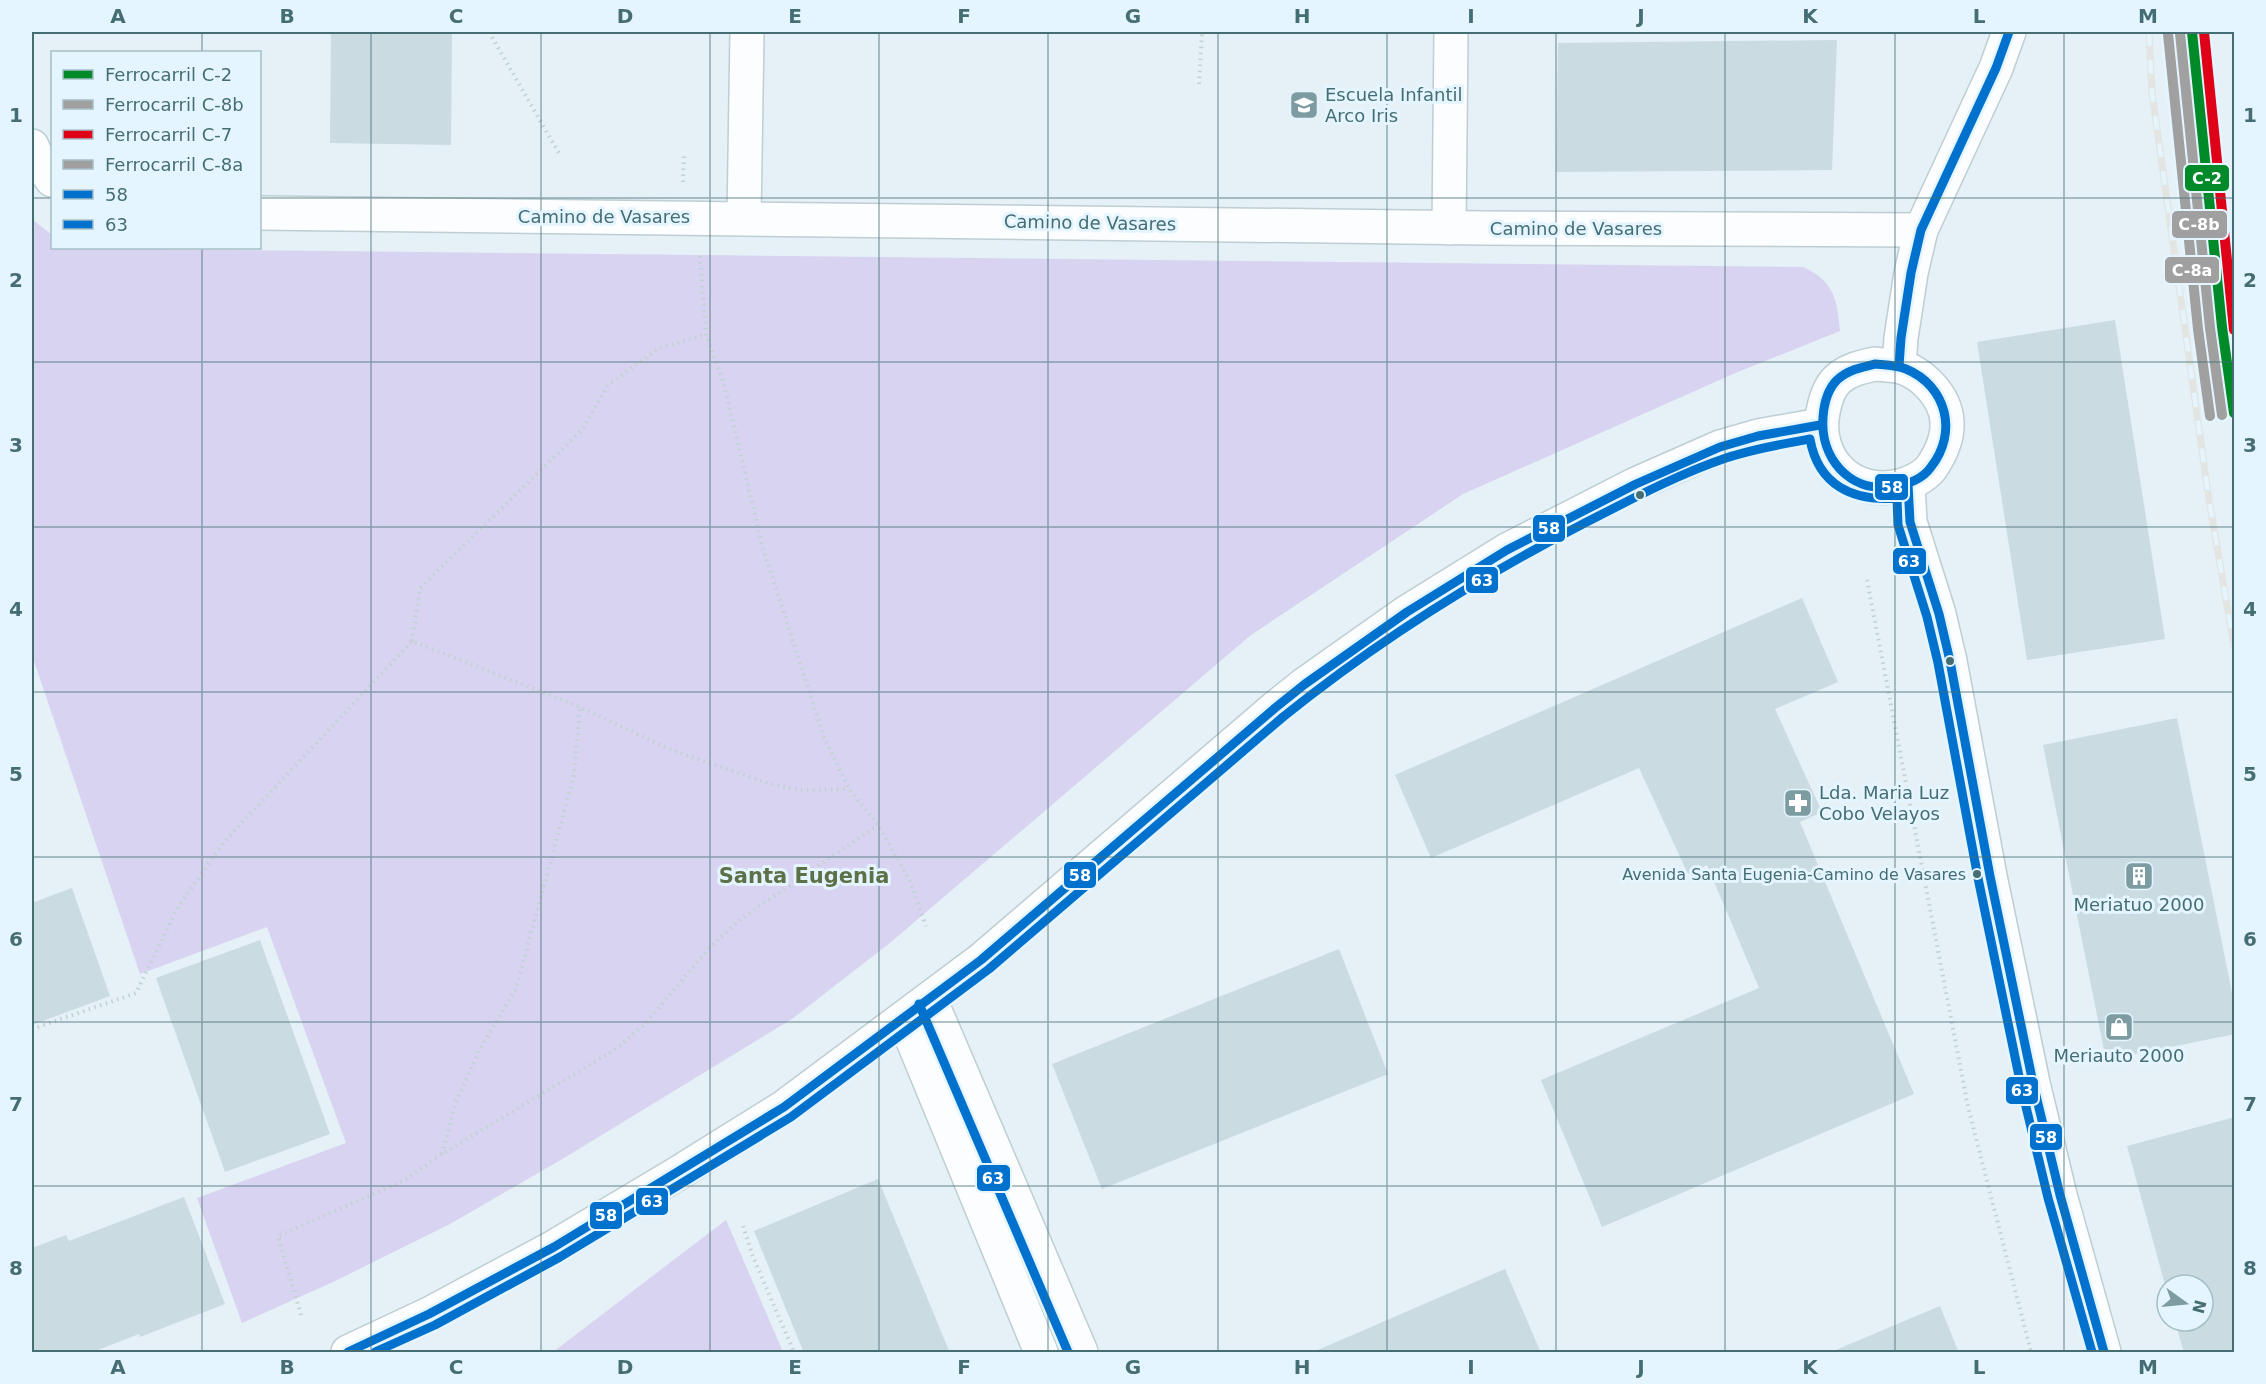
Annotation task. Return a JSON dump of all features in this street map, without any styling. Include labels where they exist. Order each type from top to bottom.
[{"type":"street","points":[[744,218],[747,32]]},
{"type":"street","points":[[1449,228],[1451,32]]},
{"type":"street","points":[[1899,366],[1902,327],[1921,230],[1996,68],[2009,32]]},
{"type":"street","points":[[32,146],[39,162],[51,179]]},
{"type":"street","name":"Camino de Vasares","points":[[261,213],[1449,228],[1921,230]]},
{"type":"street","points":[[1875,364],[1899,366],[1925,380],[1940,399],[1947,421],[1944,446],[1929,471],[1908,484],[1888,489],[1867,486],[1840,473],[1827,456],[1820,425],[1825,400],[1837,380],[1855,368],[1875,364]]},
{"type":"street","points":[[348,1353],[429,1314],[554,1247],[784,1107],[904,1019],[990,952],[1305,684],[1407,612],[1507,550],[1636,484],[1720,447],[1779,431],[1820,425]]},
{"type":"street","points":[[1908,484],[1910,522],[1939,614],[1950,661],[1990,876],[2033,1083],[2060,1195],[2104,1353]]},
{"type":"street","points":[[930,999],[1081,1353]]},
{"type":"street","points":[[904,1019],[1041,1353]]},
{"type":"path","points":[[489,32],[560,155]]},
{"type":"path","points":[[1200,84],[1202,32]]},
{"type":"path","points":[[683,184],[684,153]]},
{"type":"path","points":[[699,247],[706,334],[724,384],[762,545],[824,737],[849,789],[878,825],[910,881],[926,926]]},
{"type":"path","points":[[32,1029],[136,993],[178,907],[224,842],[412,641],[420,588],[582,430],[608,385],[658,349],[706,334]]},
{"type":"path","points":[[1867,580],[1968,1107],[2031,1353]]},
{"type":"path","points":[[412,641],[580,707],[669,749],[770,784],[800,790],[849,789]]},
{"type":"path","points":[[442,1154],[456,1102],[478,1051],[516,989],[574,775],[580,707]]},
{"type":"path","points":[[301,1315],[278,1236],[403,1181],[442,1154],[616,1049],[645,1023],[711,946],[742,918],[878,825]]},
{"type":"path","points":[[743,1226],[753,1257],[794,1353]]},
{"type":"shaded area","points":[[32,219],[51,234],[51,249],[1803,267],[1828,285],[1837,309],[1840,331],[1733,374],[1463,494],[1251,635],[891,942],[792,1019],[564,1158],[450,1224],[333,1282],[242,1323],[197,1198],[346,1143],[267,927],[140,974],[32,655]]},
{"type":"shaded area","points":[[726,1220],[783,1352],[553,1352]]},
{"type":"building","points":[[331,32],[452,32],[451,145],[330,143]]},
{"type":"building","points":[[1837,40],[1832,170],[1556,172],[1558,43]]},
{"type":"building","points":[[2115,320],[2165,639],[2027,660],[1977,342]]},
{"type":"building","points":[[1802,598],[1838,682],[1775,709],[1822,812],[1800,822],[1914,1094],[1602,1227],[1541,1080],[1759,988],[1707,865],[1688,874],[1639,768],[1431,858],[1395,775]]},
{"type":"building","name":"Meriatuo 2000","points":[[2177,718],[2235,1008],[2235,1034],[2106,1060],[2043,745]]},
{"type":"building","points":[[72,888],[110,996],[32,1025],[32,903]]},
{"type":"building","points":[[260,940],[330,1134],[225,1172],[156,978]]},
{"type":"building","points":[[1339,949],[1388,1074],[1102,1189],[1052,1064]]},
{"type":"building","points":[[2235,1117],[2235,1353],[2184,1353],[2178,1333],[2215,1333],[2215,1273],[2162,1273],[2127,1146]]},
{"type":"building","points":[[878,1179],[950,1353],[804,1353],[754,1231]]},
{"type":"building","points":[[184,1197],[225,1304],[140,1337],[139,1334],[90,1353],[32,1353],[32,1248],[66,1235],[69,1241]]},
{"type":"building","points":[[1505,1269],[1541,1353],[1311,1353]]},
{"type":"building","points":[[1940,1306],[1959,1353],[1831,1353],[1831,1352]]},
{"type":"railway","points":[[2149,32],[2152,93],[2209,500],[2234,646]]},
{"type":"rail line","name":"C-2","points":[[2192,32],[2222,327],[2234,413]]},
{"type":"rail line","name":"C-7","points":[[2204,32],[2234,330]]},
{"type":"rail line","name":"C-8b","points":[[2180,33],[2210,328],[2222,415]]},
{"type":"rail line","name":"C-8a","points":[[2168,34],[2198,329],[2210,416]]},
{"type":"transit line","name":"58","points":[[1899,366],[1911,273],[1921,230],[1996,68],[2009,32]]},
{"type":"transit line","name":"58","points":[[1875,364],[1906,369],[1920,377],[1939,399],[1946,426],[1939,454],[1931,467],[1913,481],[1891,487],[1862,484],[1850,478],[1832,458],[1823,432],[1824,407],[1829,392],[1837,380],[1850,371],[1875,364]]},
{"type":"transit line","name":"58","points":[[348,1352],[429,1314],[554,1247],[784,1107],[981,960],[1275,708],[1407,612],[1507,550],[1636,484],[1720,447],[1758,436],[1820,425]]},
{"type":"transit line","name":"63","points":[[375,1352],[435,1325],[560,1257],[791,1117],[989,969],[1283,717],[1354,663],[1427,614],[1503,567],[1671,480],[1736,455],[1810,439],[1814,455],[1821,468],[1829,479],[1840,487],[1866,497],[1897,498],[1898,525],[1927,617],[1938,663],[1978,878],[2021,1086],[2048,1198],[2092,1352]]},
{"type":"transit line","name":"58","points":[[1908,484],[1910,522],[1939,614],[1950,661],[1990,876],[2033,1083],[2060,1195],[2104,1352]]},
{"type":"transit line","name":"63","points":[[919,1004],[1068,1352]]},
{"type":"place","name":"Escuela Infantil Arco Iris","points":[[1304,105]]},
{"type":"place","name":"Lda. Maria Luz Cobo Velayos","points":[[1798,803]]},
{"type":"place","name":"Avenida Santa Eugenia-Camino de Vasares","points":[[1977,874]]},
{"type":"place","name":"Meriatuo 2000","points":[[2139,876]]},
{"type":"place","name":"Meriauto 2000","points":[[2119,1027]]},
{"type":"district","name":"Santa Eugenia","points":[[804,876]]}]
